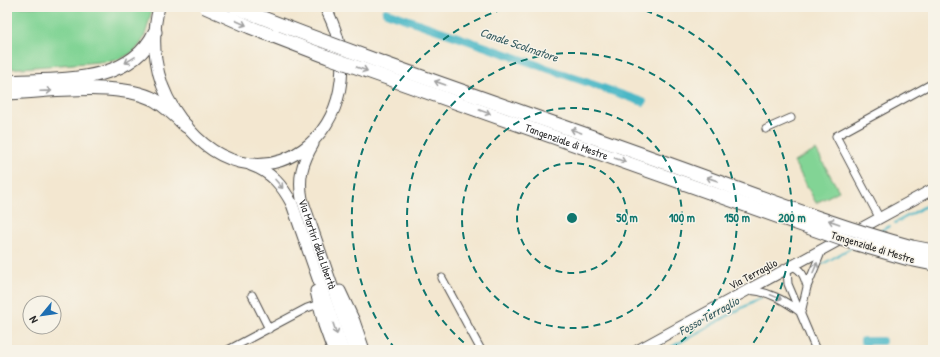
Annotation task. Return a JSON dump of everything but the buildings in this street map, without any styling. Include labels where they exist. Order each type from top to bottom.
[{"type":"highway","name":"Tangenziale di Mestre","points":[[205,7],[309,50],[850,242],[910,253],[933,251]]},
{"type":"highway","name":"Tangenziale di Mestre","points":[[236,7],[300,33],[397,68],[833,222],[910,253],[933,264]]},
{"type":"highway","points":[[7,82],[77,78],[105,72],[134,59],[145,48],[155,32]]},
{"type":"highway","points":[[7,93],[84,89],[131,92],[155,100],[171,111],[186,126]]},
{"type":"main road","points":[[159,7],[155,32],[155,55],[161,80],[170,102],[186,126],[211,150],[226,158],[246,163],[267,163],[281,160],[301,151],[316,139],[328,122],[335,108],[341,72],[337,38],[325,7]]},
{"type":"main road","name":"Via Martiri della Libertà","points":[[316,139],[304,161],[300,180],[302,200],[354,350]]},
{"type":"main road","name":"Via Martiri della Libertà","points":[[246,163],[264,171],[280,184],[292,204],[310,254],[321,300],[343,350]]},
{"type":"main road","name":"Via Terraglio","points":[[638,350],[933,189]]},
{"type":"main road","points":[[314,235],[329,260],[364,350]]},
{"type":"main road","points":[[321,300],[333,350]]},
{"type":"street","points":[[880,218],[836,136],[933,83]]},
{"type":"street","points":[[766,129],[791,118]]},
{"type":"street","points":[[801,313],[807,287],[822,250]]},
{"type":"street","points":[[807,287],[802,273],[798,269],[790,268],[788,284],[816,350]]},
{"type":"street","points":[[442,278],[481,350]]},
{"type":"street","points":[[748,290],[758,291],[781,299],[801,313]]},
{"type":"street","points":[[252,295],[269,329]]},
{"type":"street","points":[[228,350],[321,300]]},
{"type":"green space","points":[[7,7],[153,7],[142,41],[138,47],[124,57],[113,61],[7,69]]},
{"type":"green space","points":[[816,150],[839,191],[816,203],[794,162]]},
{"type":"waterway","name":"Canale Scolmatore","points":[[386,12],[643,102]]},
{"type":"waterway","name":"Fosso Terraglio","points":[[895,223],[933,202]]},
{"type":"waterway","name":"Fosso Terraglio","points":[[878,232],[890,226]]},
{"type":"waterway","name":"Fosso Terraglio","points":[[823,264],[852,247]]},
{"type":"waterway","name":"Fosso Terraglio","points":[[666,350],[760,298]]},
{"type":"waterway","name":"Canale Scolmatore","points":[[864,341],[882,341]]}]
